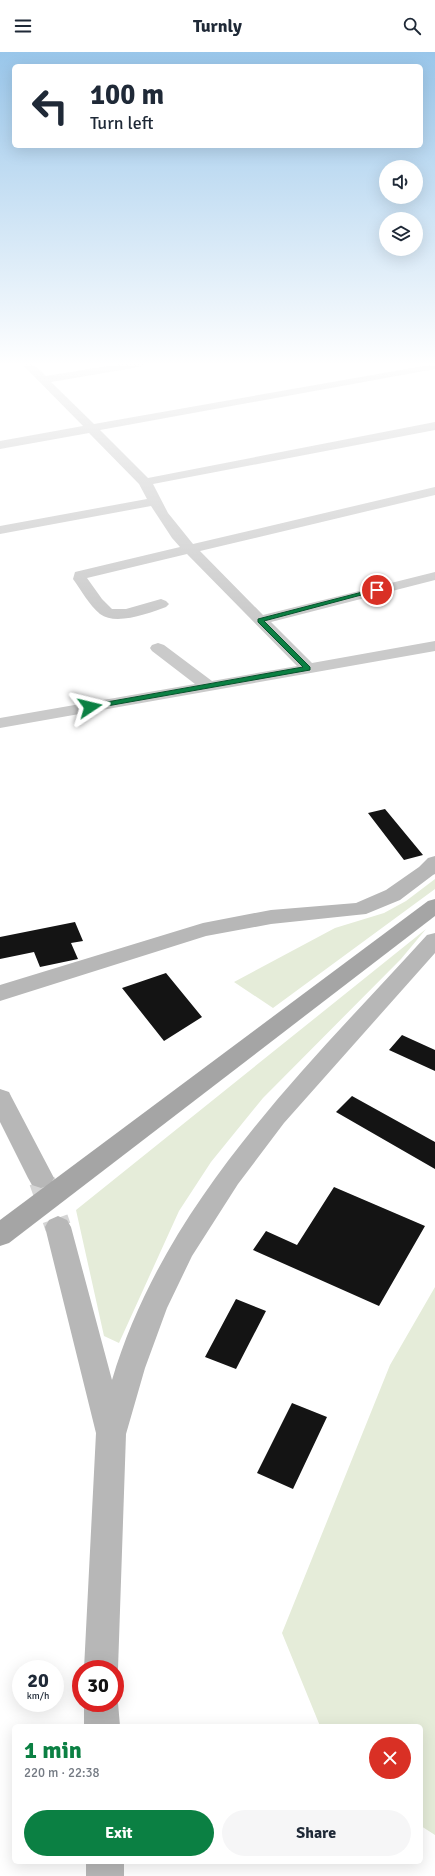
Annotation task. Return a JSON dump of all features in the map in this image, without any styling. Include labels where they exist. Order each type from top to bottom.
[{"type":"main road","points":[[0,994],[204,930],[271,917],[359,909],[393,895],[426,871],[435,862]]},
{"type":"main road","points":[[0,1235],[435,906]]},
{"type":"main road","points":[[101,1660],[111,1434],[130,1368],[153,1308],[182,1250],[229,1177],[274,1118],[435,940]]},
{"type":"main road","points":[[0,1098],[41,1178]]},
{"type":"main road","points":[[58,1227],[111,1434]]},
{"type":"main road","points":[[101,1712],[102,1724]]},
{"type":"main road","points":[[105,1864],[105,1876]]},
{"type":"street","points":[[113,449],[145,482],[162,514],[177,535],[308,668]]},
{"type":"street","points":[[145,482],[315,449]]},
{"type":"street","points":[[161,604],[122,614],[106,612],[80,579],[80,575],[435,491]]},
{"type":"street","points":[[0,530],[156,501]]},
{"type":"street","points":[[260,620],[435,576]]},
{"type":"street","points":[[0,723],[435,646]]},
{"type":"street","points":[[158,648],[210,686]]},
{"type":"green space","points":[[435,879],[435,889],[273,1008],[234,982],[335,928],[384,913],[406,901]]},
{"type":"green space","points":[[426,929],[401,959],[263,1098],[211,1162],[179,1211],[119,1343],[104,1336],[76,1210]]},
{"type":"green space","points":[[435,1287],[435,1835],[423,1827],[423,1724],[319,1724],[282,1633],[390,1365]]},
{"type":"building","points":[[385,809],[423,855],[404,860],[368,813]]},
{"type":"building","points":[[75,922],[83,941],[71,943],[78,959],[40,967],[34,952],[0,959],[0,937]]},
{"type":"building","points":[[166,973],[202,1017],[164,1041],[122,988]]},
{"type":"building","points":[[402,1035],[435,1050],[435,1071],[389,1050]]},
{"type":"building","points":[[352,1096],[435,1142],[435,1169],[336,1112]]},
{"type":"building","points":[[334,1187],[425,1226],[379,1306],[253,1250],[266,1231],[297,1245]]},
{"type":"building","points":[[236,1299],[266,1311],[236,1369],[205,1357]]},
{"type":"building","points":[[292,1403],[327,1417],[293,1489],[257,1473]]},
{"type":"tunnel","points":[[42,1181],[58,1227]]},
{"type":"route","points":[[90,707],[308,668],[260,620],[377,590]]}]
